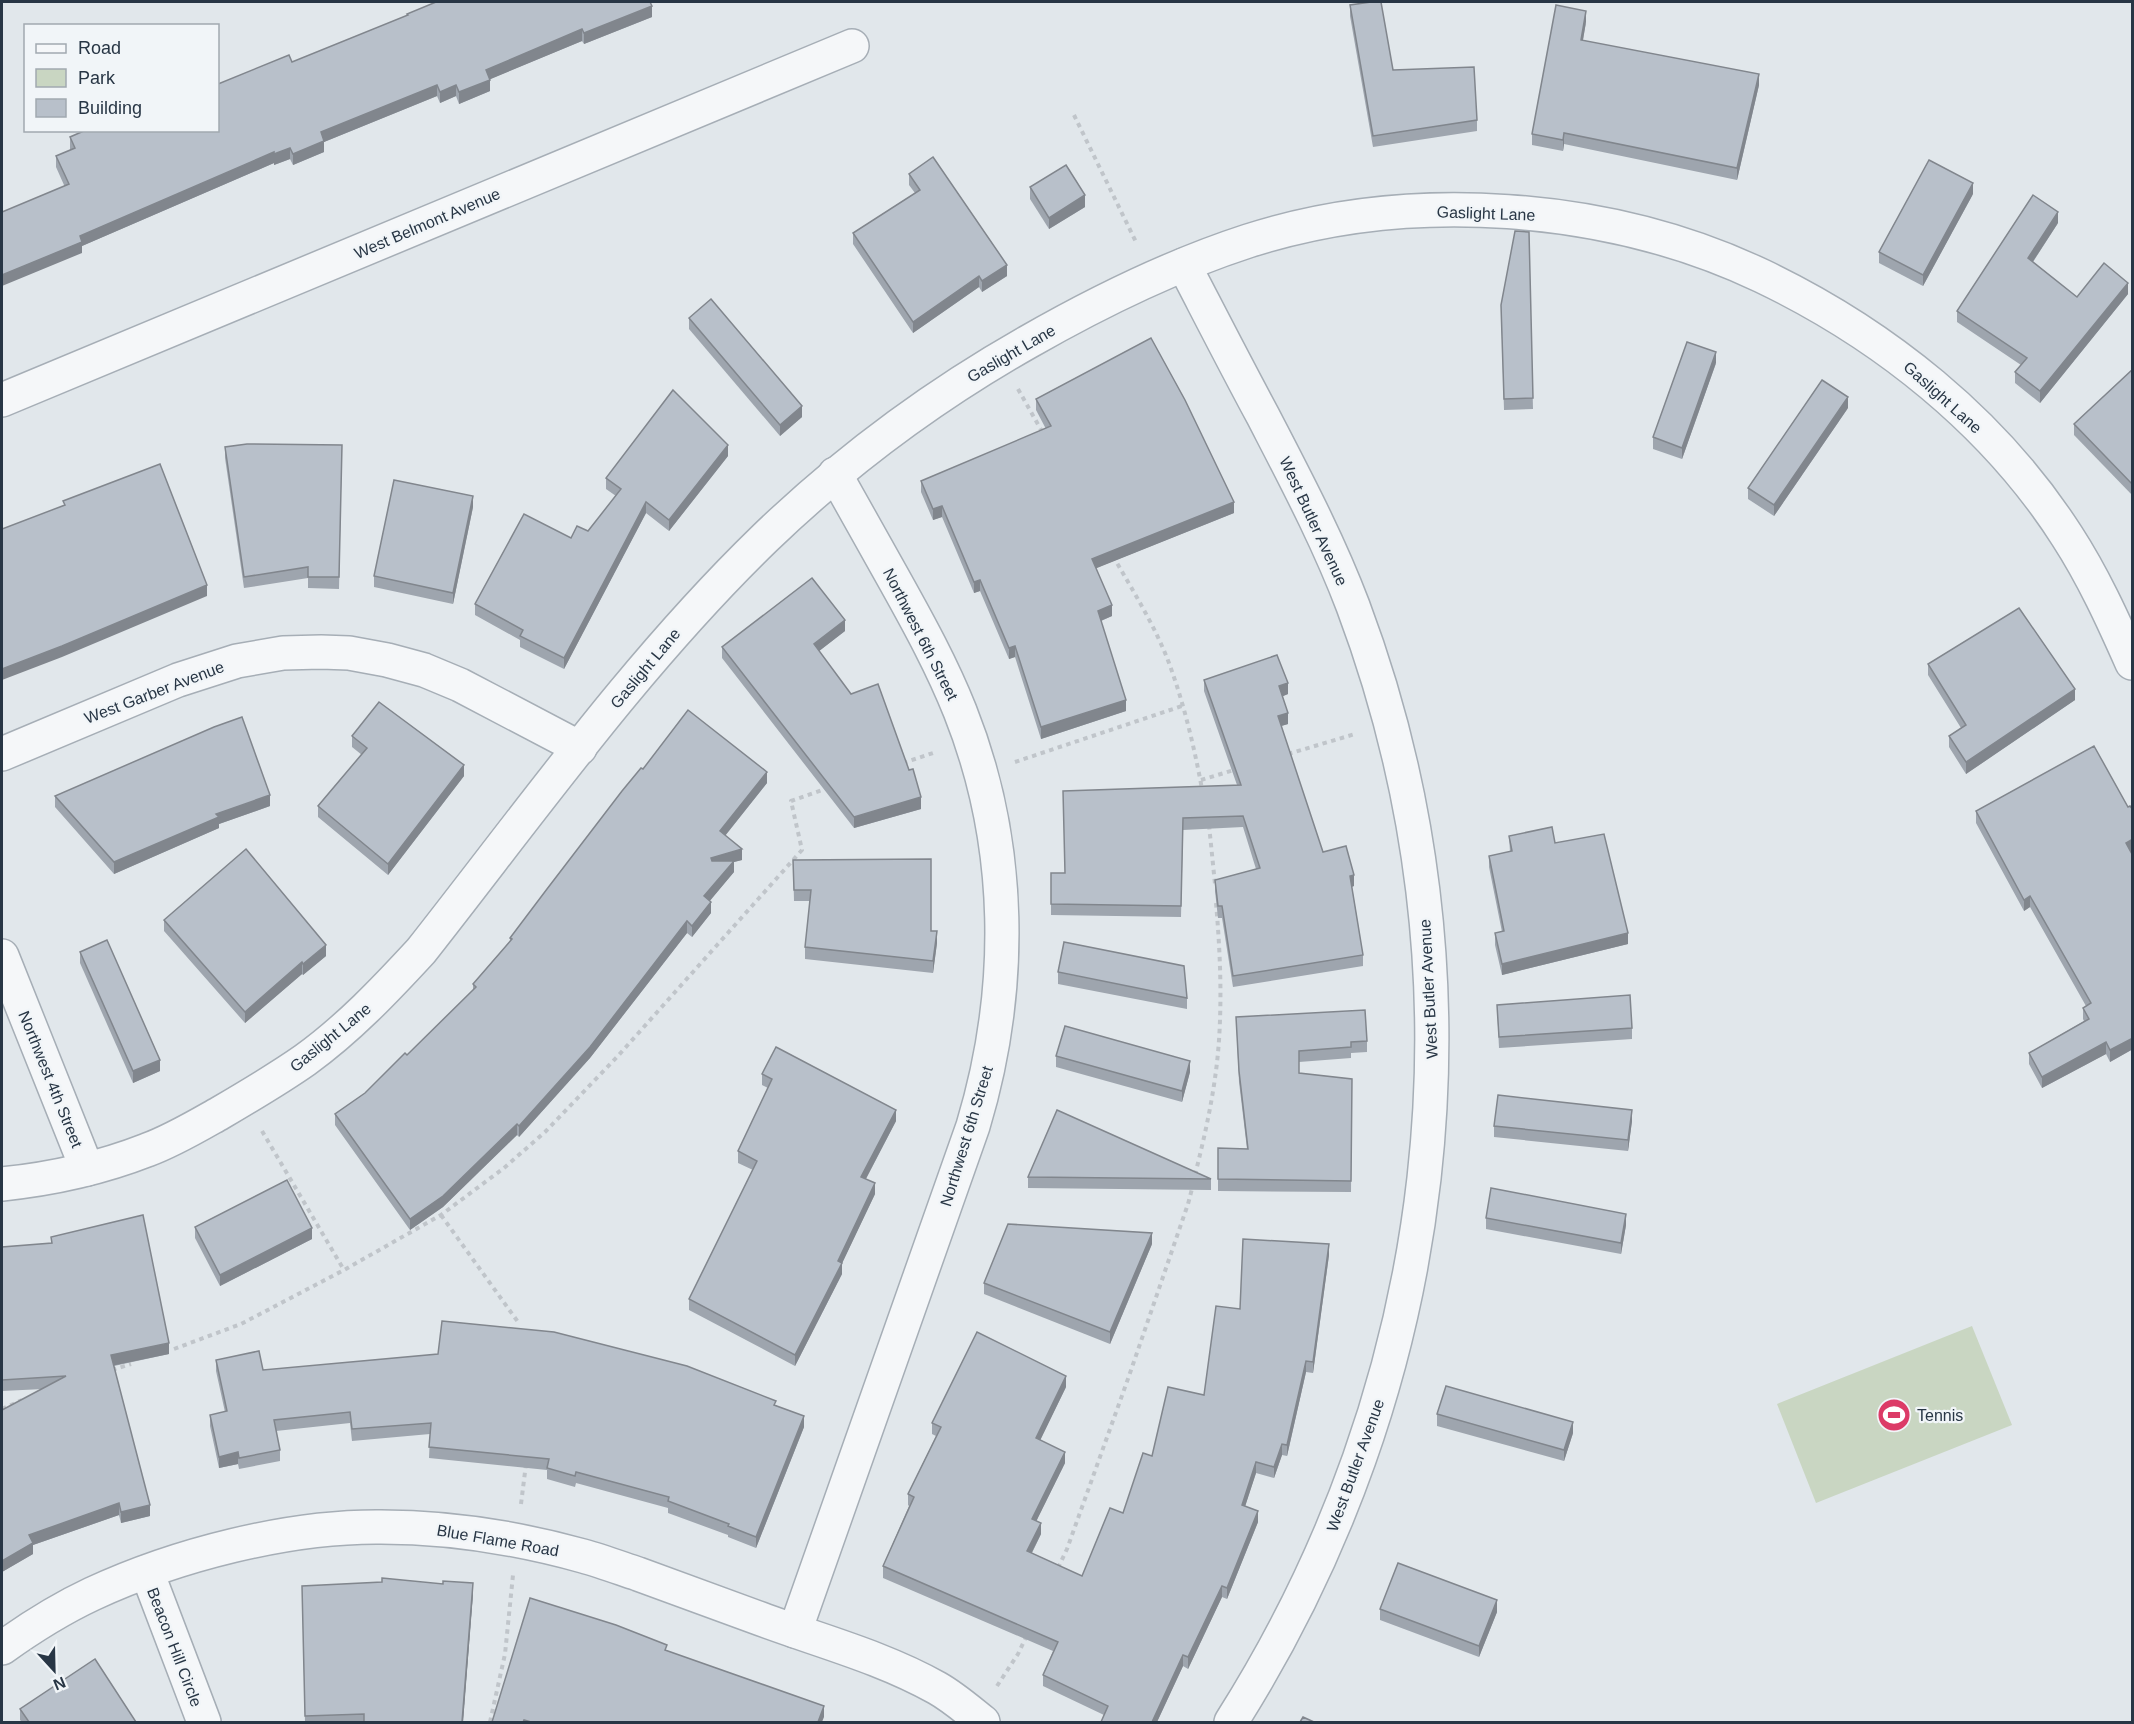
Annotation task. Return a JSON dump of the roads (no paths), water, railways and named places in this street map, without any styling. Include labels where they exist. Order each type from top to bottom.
[{"type":"street","name":"West Belmont Avenue","points":[[2,400],[852,46]]},
{"type":"street","name":"Gaslight Lane","points":[[2,1184],[87,1169],[150,1149],[243,1100],[307,1059],[354,1020],[421,951],[646,663],[765,538],[835,474],[877,440],[960,382],[1109,298],[1184,265],[1249,241],[1320,223],[1415,211],[1477,211],[1576,219],[1670,240],[1736,264],[1791,290],[1867,336],[1906,363],[1962,411],[2039,496],[2068,538],[2133,663]]},
{"type":"street","name":"West Butler Avenue","points":[[1184,265],[1300,488],[1336,563],[1369,652],[1402,769],[1419,865],[1431,979],[1432,1075],[1427,1148],[1417,1238],[1389,1369],[1370,1434],[1338,1518],[1291,1618],[1260,1677],[1231,1722]]},
{"type":"street","name":"Northwest 6th Street","points":[[795,1631],[976,1116],[987,1074],[1000,992],[1003,929],[992,816],[971,740],[934,651],[835,474]]},
{"type":"street","name":"West Garber Avenue","points":[[2,754],[178,680],[237,661],[283,653],[321,652],[349,653],[424,670],[460,685],[580,748]]},
{"type":"street","name":"Northwest 4th Street","points":[[2,956],[87,1169]]},
{"type":"street","name":"Blue Flame Road","points":[[2,1648],[57,1612],[92,1594],[147,1572],[212,1551],[326,1529],[380,1527],[440,1529],[526,1542],[585,1556],[896,1667],[939,1689],[983,1722]]},
{"type":"street","name":"Beacon Hill Circle","points":[[147,1572],[204,1722]]},
{"type":"place","name":"Tennis","points":[[1894,1415]]}]
